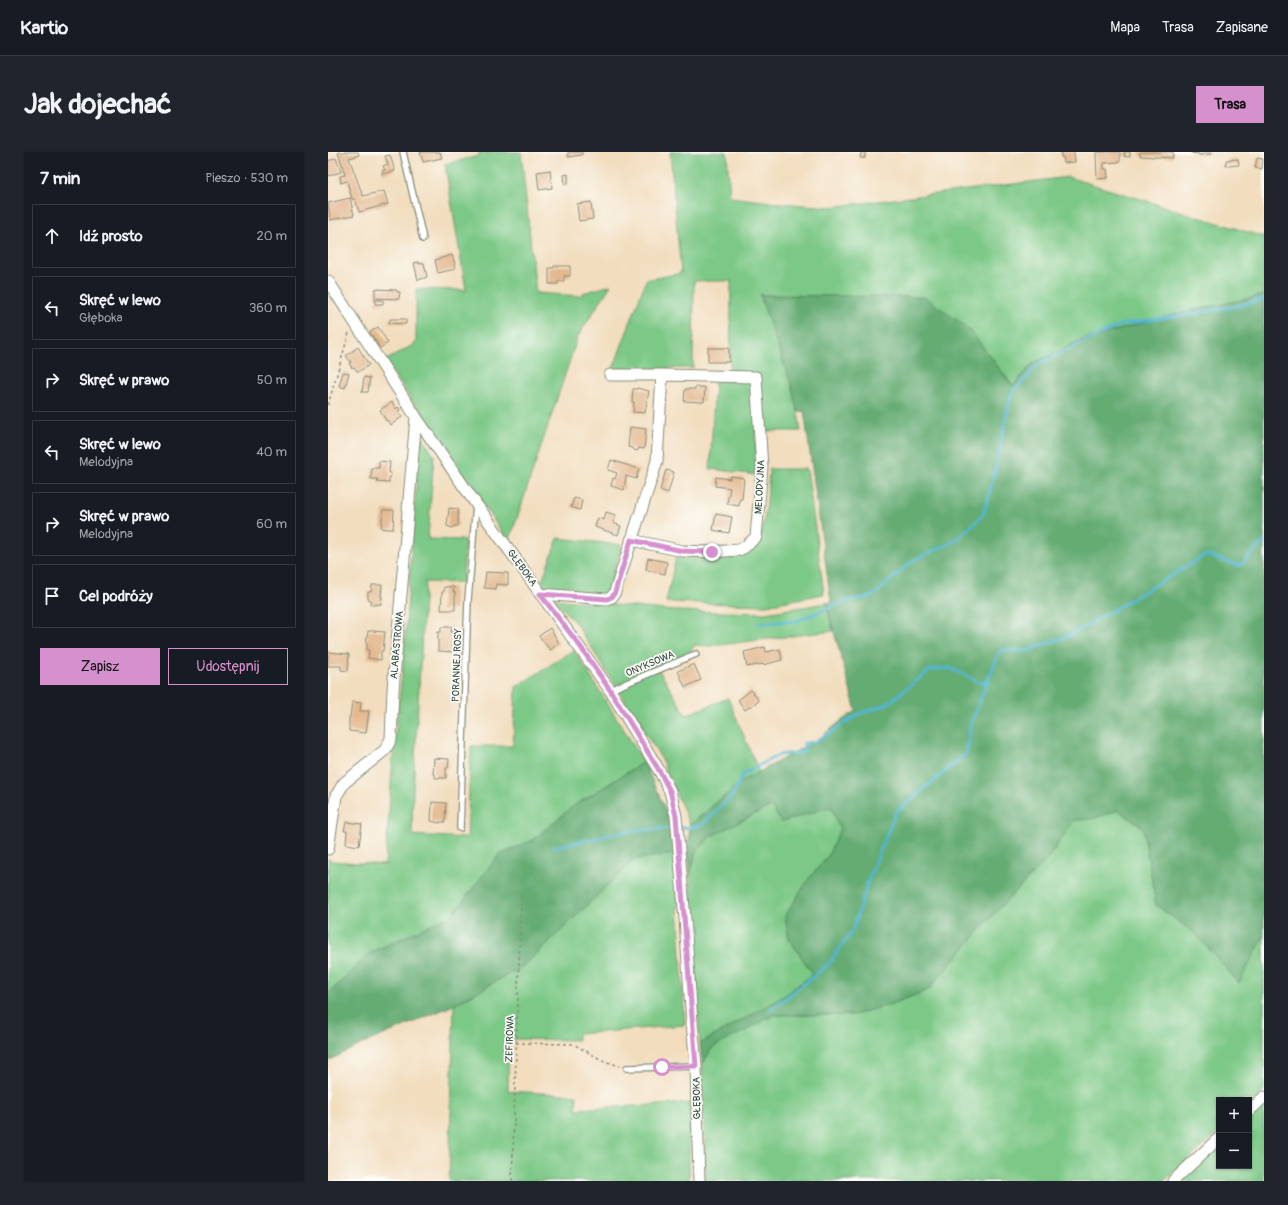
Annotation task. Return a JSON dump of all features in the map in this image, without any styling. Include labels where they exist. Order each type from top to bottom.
[{"type":"street","name":"GŁĘBOKA","points":[[328,281],[416,417],[476,504],[540,594],[580,646],[610,690],[670,791],[676,816],[696,1066],[699,1181]]},
{"type":"street","name":"MELODYJNA","points":[[610,375],[756,377],[762,467],[756,537],[745,547],[739,550],[712,552],[683,551],[631,540]]},
{"type":"street","points":[[540,594],[607,599],[612,597],[615,592],[657,460],[662,375]]},
{"type":"street","name":"ALABASTROWA","points":[[328,849],[336,796],[344,783],[385,750],[391,739],[394,674],[416,417]]},
{"type":"street","points":[[1252,1108],[1264,1097]]},
{"type":"street","points":[[1173,1181],[1216,1141]]},
{"type":"lane","points":[[403,152],[423,239]]},
{"type":"lane","name":"PORANNEJ ROSY","points":[[460,828],[468,600],[476,504]]},
{"type":"lane","name":"ONYKSOWA","points":[[610,690],[696,654]]},
{"type":"lane","points":[[627,1068],[696,1066]]},
{"type":"path","points":[[328,405],[353,321]]},
{"type":"path","name":"ZEFIROWA","points":[[512,1181],[521,897]]},
{"type":"path","points":[[516,1043],[574,1044],[604,1061],[627,1068]]},
{"type":"green space","points":[[479,152],[521,152],[536,293],[581,296],[583,293],[611,285],[578,336],[509,542],[385,361],[416,343],[416,289],[466,290],[445,164],[479,156]]},
{"type":"green space","points":[[670,152],[727,152],[730,197],[831,207],[1068,177],[1264,237],[1264,295],[1164,317],[1079,341],[1031,365],[1013,386],[969,329],[836,296],[760,295],[791,384],[801,431],[755,431],[757,475],[710,469],[715,381],[730,382],[731,281],[694,281],[693,368],[613,369],[646,280],[681,273]]},
{"type":"green space","points":[[760,295],[925,297],[969,329],[1013,386],[1031,365],[1079,341],[1164,317],[1264,295],[1264,936],[1239,983],[1195,933],[1156,905],[1143,827],[1118,810],[1092,819],[1074,820],[1048,858],[992,916],[928,990],[891,1004],[853,1015],[774,1015],[712,1048],[702,1065],[700,1044],[784,996],[813,974],[789,939],[785,916],[808,880],[828,856],[840,829],[831,807],[781,822],[771,806],[709,837],[695,854],[690,876],[688,848],[690,825],[741,782],[820,738],[856,711],[826,603],[831,602],[804,411],[798,412],[791,384]]},
{"type":"green space","points":[[420,434],[434,455],[428,539],[465,540],[463,583],[425,582],[412,835],[467,838],[471,746],[513,746],[516,687],[574,650],[644,762],[572,807],[533,840],[499,855],[452,915],[370,953],[328,994],[328,858],[332,861],[385,865],[394,744],[403,665]]},
{"type":"green space","points":[[769,469],[807,469],[824,594],[766,605],[666,602],[676,557],[737,557],[760,543],[767,501]]},
{"type":"green space","points":[[558,538],[622,545],[608,591],[603,595],[543,588],[540,586]]},
{"type":"green space","points":[[554,599],[675,611],[766,613],[826,603],[833,631],[711,646],[695,645],[690,652],[657,667],[686,715],[728,698],[759,772],[741,782],[690,825],[661,758],[577,625]]},
{"type":"green space","points":[[644,762],[672,825],[675,854],[635,859],[526,964],[454,1005],[360,1045],[328,1061],[328,994],[370,953],[452,915],[499,855],[533,840],[572,807]]},
{"type":"green space","points":[[771,806],[781,822],[831,807],[840,829],[828,856],[808,880],[785,916],[789,939],[813,974],[784,996],[700,1044],[690,876],[695,854],[709,837]]},
{"type":"green space","points":[[1118,810],[1143,827],[1156,905],[1195,933],[1239,983],[1264,936],[1264,1091],[1252,1102],[1252,1097],[1216,1097],[1216,1135],[1164,1181],[706,1181],[702,1065],[712,1048],[774,1015],[853,1015],[891,1004],[928,990],[992,916],[1048,858],[1074,820],[1092,819]]},
{"type":"green space","points":[[675,854],[685,1025],[578,1034],[578,1040],[509,1039],[508,1091],[577,1095],[576,1109],[690,1103],[689,1181],[449,1181],[454,1005],[526,964],[635,859]]},
{"type":"green space","points":[[1264,1106],[1264,1181],[1178,1181],[1216,1148],[1216,1169],[1252,1169],[1252,1116]]},
{"type":"building","points":[[338,152],[358,152],[359,155],[349,158],[363,196],[384,191],[388,204],[359,212],[355,199],[352,199],[347,181],[341,183],[340,176],[345,175]]},
{"type":"building","points":[[420,152],[440,152],[442,158],[423,162]]},
{"type":"building","points":[[568,152],[582,152],[582,155],[568,157]]},
{"type":"building","points":[[865,152],[865,158],[860,158],[861,153]]},
{"type":"building","points":[[1074,152],[1075,162],[1064,163],[1063,157],[1061,157],[1061,153]]},
{"type":"building","points":[[1096,152],[1120,152],[1120,162],[1104,163],[1104,169],[1107,169],[1108,178],[1097,179]]},
{"type":"building","points":[[1124,152],[1130,152],[1130,156],[1125,157]]},
{"type":"building","points":[[1140,152],[1173,152],[1173,158],[1140,156]]},
{"type":"building","points":[[1191,152],[1212,152],[1212,154],[1199,155]]},
{"type":"building","points":[[390,155],[395,171],[382,174],[382,171],[385,170],[383,166],[388,164],[385,156]]},
{"type":"building","points":[[336,158],[341,172],[328,176],[328,161]]},
{"type":"building","points":[[1257,158],[1263,159],[1262,169],[1255,168]]},
{"type":"building","points":[[1238,159],[1239,165],[1226,166],[1226,160]]},
{"type":"building","points":[[550,170],[552,188],[539,190],[537,172]]},
{"type":"building","points":[[568,174],[568,184],[565,185],[564,175]]},
{"type":"building","points":[[350,198],[354,215],[330,220],[328,203]]},
{"type":"building","points":[[591,202],[593,219],[579,221],[577,204]]},
{"type":"building","points":[[452,255],[455,269],[438,273],[435,260]]},
{"type":"building","points":[[419,262],[419,264],[424,263],[427,277],[418,280],[414,263]]},
{"type":"building","points":[[554,266],[570,266],[570,276],[564,276],[564,281],[558,281],[558,284],[549,284],[549,268],[554,268]]},
{"type":"building","points":[[375,289],[397,290],[397,292],[400,292],[399,299],[375,298]]},
{"type":"building","points":[[375,300],[383,300],[383,304],[375,304]]},
{"type":"building","points":[[390,319],[406,319],[406,324],[389,323]]},
{"type":"building","points":[[378,327],[388,343],[380,348],[370,332]]},
{"type":"building","points":[[358,347],[369,365],[358,372],[354,367],[352,368],[349,363],[351,362],[346,356]]},
{"type":"building","points":[[708,348],[729,348],[729,362],[708,362]]},
{"type":"building","points":[[343,372],[349,373],[345,388],[339,386]]},
{"type":"building","points":[[364,377],[370,378],[368,392],[362,392]]},
{"type":"building","points":[[695,387],[705,387],[704,402],[684,401],[685,389],[695,389]]},
{"type":"building","points":[[637,388],[649,391],[645,413],[633,412],[633,389]]},
{"type":"building","points":[[392,402],[396,409],[398,407],[400,410],[398,412],[402,417],[391,425],[387,420],[386,421],[380,410]]},
{"type":"building","points":[[630,427],[646,429],[644,449],[639,448],[637,451],[628,447]]},
{"type":"building","points":[[611,460],[639,469],[636,479],[626,476],[624,490],[611,486],[613,478],[615,479],[617,473],[608,470]]},
{"type":"building","points":[[379,461],[390,462],[389,473],[391,473],[389,483],[377,482],[378,479],[371,479],[372,468],[379,468]]},
{"type":"building","points":[[666,470],[674,472],[668,493],[660,490]]},
{"type":"building","points":[[731,476],[744,478],[742,499],[740,499],[739,506],[727,504],[730,488],[715,486],[716,477],[730,479]]},
{"type":"building","points":[[574,498],[582,500],[580,510],[571,507]]},
{"type":"building","points":[[449,508],[458,509],[458,526],[454,526],[452,528],[447,526]]},
{"type":"building","points":[[383,510],[394,510],[393,529],[381,528]]},
{"type":"building","points":[[606,512],[616,515],[613,523],[621,526],[618,535],[595,527],[598,518],[604,520]]},
{"type":"building","points":[[716,514],[732,517],[729,533],[713,530]]},
{"type":"building","points":[[648,558],[667,562],[665,574],[646,570]]},
{"type":"building","points":[[486,572],[508,573],[508,585],[496,584],[496,589],[484,588]]},
{"type":"building","points":[[372,585],[382,585],[381,604],[370,604],[371,600],[368,599],[368,592],[371,592]]},
{"type":"building","points":[[444,587],[454,587],[453,592],[455,592],[455,610],[441,610],[442,592],[444,592]]},
{"type":"building","points":[[441,627],[452,627],[451,632],[454,632],[452,645],[453,652],[438,651],[438,632],[441,632]]},
{"type":"building","points":[[550,628],[559,643],[550,650],[539,636]]},
{"type":"building","points":[[368,631],[385,632],[383,651],[381,651],[381,660],[368,658],[369,650],[367,650],[366,643]]},
{"type":"building","points":[[765,647],[766,652],[780,649],[782,660],[747,667],[744,652]]},
{"type":"building","points":[[328,652],[349,654],[348,671],[341,670],[341,666],[328,666]]},
{"type":"building","points":[[694,664],[701,680],[685,687],[678,671]]},
{"type":"building","points":[[751,690],[759,701],[745,710],[738,700]]},
{"type":"building","points":[[352,702],[361,703],[360,711],[369,711],[366,733],[349,731],[349,717]]},
{"type":"building","points":[[434,758],[449,759],[448,768],[446,768],[446,778],[435,778],[435,774],[433,774]]},
{"type":"building","points":[[432,802],[446,803],[445,822],[440,823],[431,821]]},
{"type":"building","points":[[346,822],[362,824],[359,846],[346,844],[347,831],[344,831]]},
{"type":"waterway","points":[[758,623],[797,621],[846,601],[873,596],[912,561],[955,541],[983,515],[991,488],[1011,394],[1038,364],[1120,325],[1233,307],[1264,299]]},
{"type":"waterway","points":[[769,1011],[829,964],[853,930],[868,881],[896,812],[967,753],[970,726],[1000,650],[1026,651],[1071,635],[1206,555],[1240,566],[1262,543],[1264,543]]},
{"type":"waterway","points":[[680,828],[701,826],[732,796],[743,774],[779,755],[804,752],[804,743],[815,742],[859,714],[887,704],[930,670],[950,668],[981,683],[989,680]]},
{"type":"waterway","points":[[554,847],[629,831],[674,828]]},
{"type":"route","points":[[662,1067],[696,1066],[676,816],[670,791],[610,690],[580,646],[540,594],[607,599],[612,597],[615,592],[631,540],[683,551],[712,552]]}]
